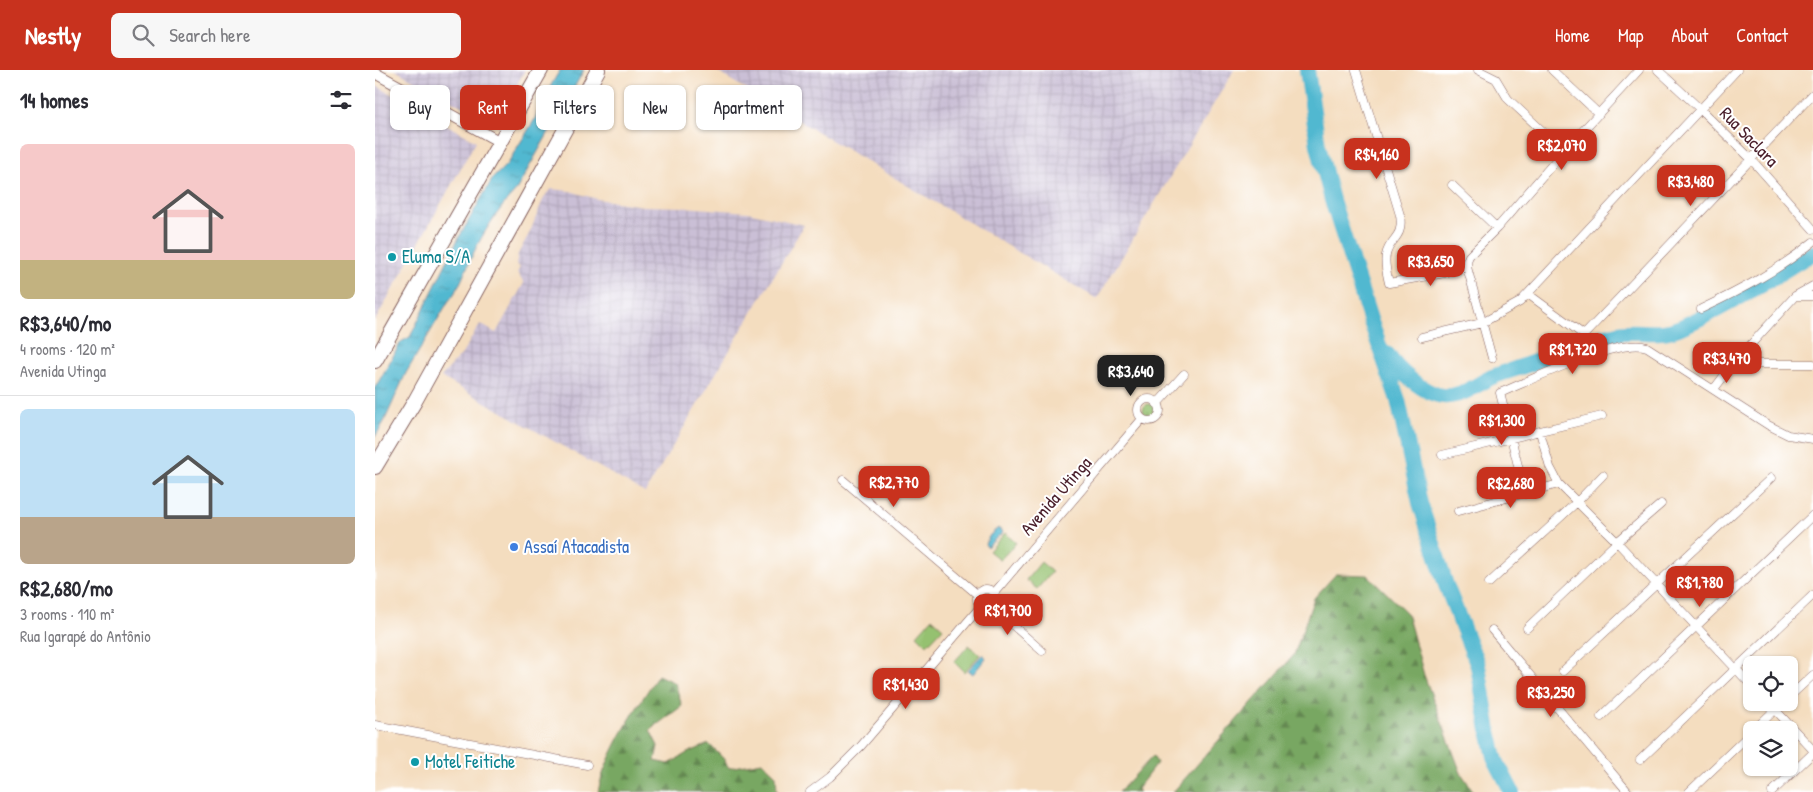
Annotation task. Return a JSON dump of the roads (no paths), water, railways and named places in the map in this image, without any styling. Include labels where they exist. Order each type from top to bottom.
[{"type":"highway","points":[[375,362],[541,70]]},
{"type":"highway","points":[[375,467],[415,402],[598,70]]},
{"type":"main road","points":[[375,73],[500,142]]},
{"type":"street","points":[[1356,70],[1400,215],[1399,234],[1386,254],[1389,283],[1467,267]]},
{"type":"street","points":[[1478,70],[1495,79],[1508,99],[1564,151]]},
{"type":"street","points":[[1553,70],[1599,114]]},
{"type":"street","points":[[1492,358],[1467,267],[1467,259],[1639,70]]},
{"type":"street","name":"Rua Saclara","points":[[1658,70],[1700,108],[1751,159],[1813,229]]},
{"type":"street","points":[[1422,337],[1482,323],[1513,307],[1528,294],[1737,70]]},
{"type":"street","points":[[1528,294],[1584,335],[1813,94]]},
{"type":"street","points":[[1452,185],[1497,228]]},
{"type":"street","points":[[1701,309],[1781,266],[1813,242]]},
{"type":"street","points":[[1714,389],[1733,364],[1795,296],[1813,286]]},
{"type":"street","points":[[1795,296],[1813,296]]},
{"type":"street","points":[[1525,494],[1500,394],[1594,354],[1640,345],[1651,349],[1768,425],[1796,437],[1813,439]]},
{"type":"street","points":[[1733,364],[1813,364]]},
{"type":"street","points":[[1157,404],[1184,374]]},
{"type":"street","points":[[1148,400],[1157,404],[1159,414],[1155,419],[1148,421],[1142,419],[1138,412],[1141,402],[1148,400]]},
{"type":"street","points":[[1442,455],[1602,416]]},
{"type":"street","name":"Avenida Utinga","points":[[994,593],[1142,419]]},
{"type":"street","points":[[1540,432],[1549,467],[1559,484],[1578,501],[1743,677]]},
{"type":"street","points":[[1489,584],[1578,501],[1603,475]]},
{"type":"street","points":[[1563,672],[1771,478]]},
{"type":"street","points":[[843,480],[978,595]]},
{"type":"street","points":[[1458,511],[1559,484]]},
{"type":"street","points":[[1527,628],[1617,542],[1661,504]]},
{"type":"street","points":[[1601,717],[1813,515]]},
{"type":"street","points":[[986,589],[994,593],[995,601],[991,606],[981,606],[977,599],[981,591],[986,589]]},
{"type":"street","points":[[1640,760],[1813,595]]},
{"type":"street","points":[[810,792],[830,777],[861,746],[981,606]]},
{"type":"street","points":[[991,606],[1042,650]]},
{"type":"street","points":[[1492,630],[1628,792]]},
{"type":"street","points":[[1798,689],[1813,675]]},
{"type":"street","points":[[1763,721],[1774,711]]},
{"type":"street","points":[[1772,792],[1813,752],[1776,711]]},
{"type":"street","points":[[375,725],[587,765]]},
{"type":"street","points":[[1689,792],[1743,741]]},
{"type":"water","points":[[560,70],[584,70],[576,85],[551,85]]},
{"type":"water","points":[[536,116],[536,130],[550,130],[515,192],[497,213],[482,238],[456,291],[406,373],[384,422],[375,437],[375,388],[401,342],[410,337],[458,239],[493,178],[507,164]]},
{"type":"water","points":[[998,528],[1003,532],[987,547],[985,544],[990,535]]},
{"type":"water","points":[[983,654],[986,658],[973,674],[968,670]]},
{"type":"waterway","points":[[1307,70],[1318,145],[1332,200],[1398,400],[1420,503],[1446,585],[1478,666],[1496,761],[1512,792]]},
{"type":"waterway","points":[[1387,354],[1404,374],[1428,391],[1443,396],[1456,395],[1492,377],[1597,339],[1618,333],[1665,332],[1681,327],[1731,302],[1813,253]]},
{"type":"place","name":"Eluma S/A","points":[[392,257]]},
{"type":"place","name":"Assaí Atacadista","points":[[514,547]]},
{"type":"place","name":"Motel Feitiche","points":[[415,762]]}]
